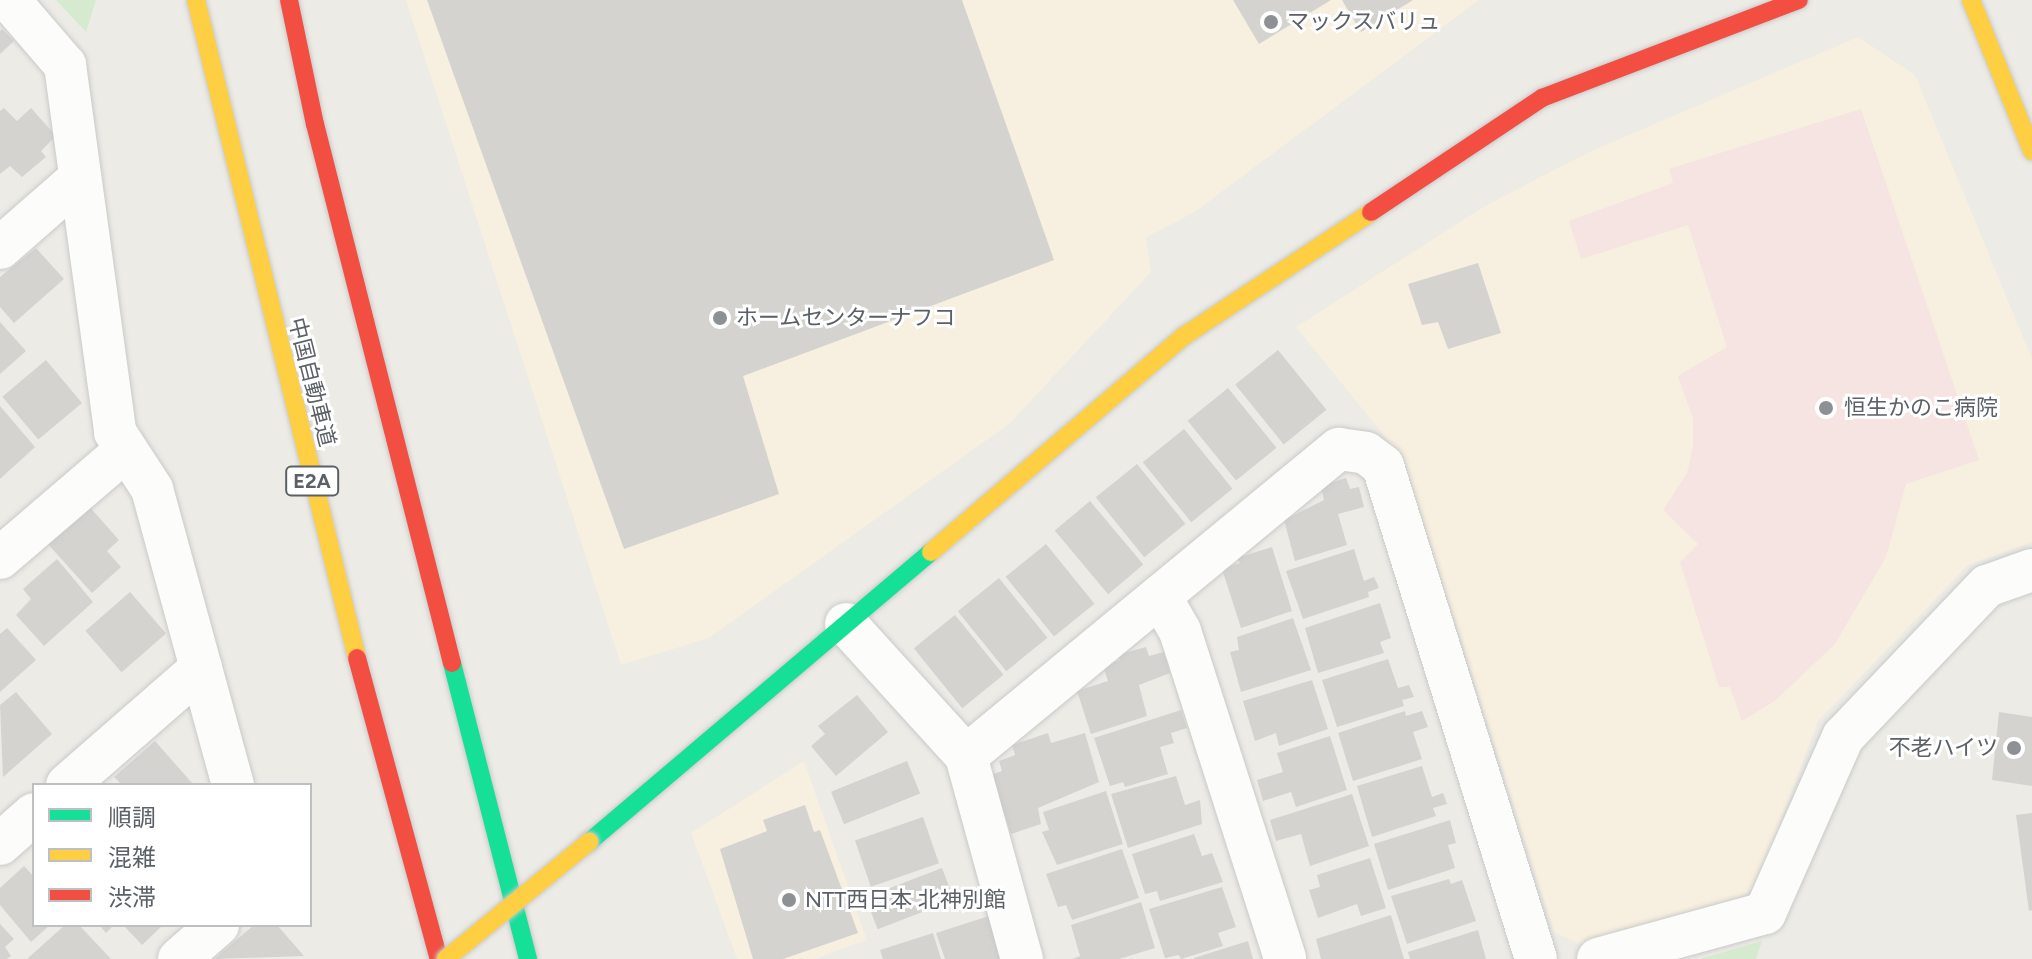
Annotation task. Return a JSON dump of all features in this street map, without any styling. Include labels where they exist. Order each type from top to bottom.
[{"type":"main road","name":"中国自動車道","points":[[196,0],[342,603],[439,959]]},
{"type":"main road","points":[[289,0],[319,140],[528,959]]},
{"type":"main road","points":[[446,959],[589,842],[1184,336],[1542,98],[1799,0]]},
{"type":"main road","points":[[1971,0],[2032,151]]},
{"type":"street","points":[[9,0],[65,65],[115,432],[152,489],[232,783]]},
{"type":"street","points":[[0,248],[80,178]]},
{"type":"street","points":[[966,756],[1339,449],[1366,453],[1383,466],[1536,959]]},
{"type":"street","points":[[0,558],[125,451]]},
{"type":"street","points":[[1598,959],[1765,913],[1843,737],[1987,586],[2032,570]]},
{"type":"street","points":[[1160,596],[1180,631],[1285,959]]},
{"type":"street","points":[[846,624],[966,756],[1022,959]]},
{"type":"street","points":[[69,783],[201,668]]},
{"type":"street","points":[[0,844],[32,816]]},
{"type":"street","points":[[179,959],[216,927]]},
{"type":"shaded area","points":[[406,0],[1479,0],[1196,211],[1146,238],[1151,272],[1009,424],[709,638],[621,665]]},
{"type":"shaded area","points":[[1858,37],[1915,75],[2032,359],[2032,542],[1968,565],[1818,721],[1757,885],[1736,901],[1579,944],[1554,932],[1404,460],[1296,327],[1485,206],[1589,152]]},
{"type":"shaded area","name":"恒生かのこ病院","points":[[1861,109],[1979,460],[1906,484],[1886,557],[1835,644],[1776,700],[1742,721],[1730,687],[1719,687],[1680,562],[1698,544],[1663,510],[1687,473],[1693,447],[1693,419],[1678,376],[1727,347],[1688,225],[1581,259],[1569,221],[1673,183],[1669,169]]},
{"type":"shaded area","name":"NTT西日本 北神別館","points":[[804,761],[867,940],[814,959],[737,959],[691,833]]},
{"type":"green space","points":[[56,0],[96,0],[86,32]]},
{"type":"green space","points":[[1762,941],[1756,959],[1700,959]]},
{"type":"building","name":"ホームセンターナフコ","points":[[427,0],[962,0],[1054,260],[743,376],[779,494],[624,549]]},
{"type":"building","name":"マックスバリュ","points":[[1233,0],[1331,0],[1259,44]]},
{"type":"building","name":"マックスバリュ","points":[[1342,0],[1413,0],[1361,32]]},
{"type":"building","points":[[2,29],[14,41],[0,54],[0,31]]},
{"type":"building","points":[[4,108],[17,121],[31,108],[56,136],[41,151],[46,157],[22,177],[10,166],[0,174],[0,111]]},
{"type":"building","points":[[36,248],[64,279],[14,323],[0,307],[0,277]]},
{"type":"building","points":[[1478,263],[1501,333],[1448,349],[1438,322],[1422,325],[1408,284]]},
{"type":"building","points":[[0,322],[26,351],[0,374]]},
{"type":"building","points":[[1278,350],[1326,410],[1284,444],[1235,385]]},
{"type":"building","points":[[46,360],[82,403],[38,440],[2,397]]},
{"type":"building","points":[[1228,388],[1276,448],[1236,481],[1188,421]]},
{"type":"building","points":[[0,406],[35,447],[0,479]]},
{"type":"building","points":[[1184,429],[1232,489],[1191,522],[1143,462]]},
{"type":"building","points":[[1137,464],[1185,524],[1144,557],[1096,497]]},
{"type":"building","points":[[1346,478],[1350,489],[1359,487],[1364,507],[1338,514],[1347,545],[1295,561],[1284,520],[1324,500],[1321,486]]},
{"type":"building","points":[[1090,501],[1143,565],[1108,594],[1055,531]]},
{"type":"building","points":[[88,505],[119,540],[107,551],[121,567],[92,593],[46,542]]},
{"type":"building","points":[[1046,544],[1094,604],[1054,637],[1006,577]]},
{"type":"building","points":[[1272,547],[1292,611],[1241,628],[1222,569],[1240,563],[1237,558]]},
{"type":"building","points":[[1354,549],[1364,581],[1374,577],[1379,588],[1368,592],[1369,597],[1303,619],[1286,571]]},
{"type":"building","points":[[57,559],[93,602],[44,646],[16,615],[31,599],[23,589]]},
{"type":"building","points":[[999,578],[1047,638],[1006,671],[958,611]]},
{"type":"building","points":[[130,592],[166,634],[122,672],[85,631]]},
{"type":"building","points":[[1380,603],[1391,638],[1380,642],[1384,653],[1318,673],[1305,628]]},
{"type":"building","points":[[955,615],[1003,675],[962,708],[914,648]]},
{"type":"building","points":[[1293,618],[1311,670],[1241,692],[1230,652],[1239,650],[1237,637]]},
{"type":"building","points":[[7,628],[36,660],[0,692],[0,634]]},
{"type":"building","points":[[1146,647],[1149,656],[1164,652],[1170,673],[1139,685],[1147,716],[1091,734],[1077,691],[1108,681],[1103,666],[1120,660],[1117,655]]},
{"type":"building","points":[[1388,659],[1398,688],[1409,685],[1414,697],[1402,700],[1404,706],[1337,727],[1322,680]]},
{"type":"building","points":[[1312,680],[1328,729],[1279,746],[1276,733],[1255,741],[1243,701]]},
{"type":"building","points":[[16,692],[52,734],[3,777],[0,705]]},
{"type":"building","points":[[857,695],[888,732],[836,776],[811,746],[825,734],[818,726]]},
{"type":"building","points":[[1181,710],[1187,728],[1171,733],[1174,743],[1160,747],[1168,774],[1125,787],[1123,782],[1110,786],[1094,738]]},
{"type":"building","points":[[1405,711],[1406,716],[1422,711],[1428,727],[1413,732],[1422,759],[1353,781],[1338,733]]},
{"type":"building","name":"不老ハイツ","points":[[1999,712],[2032,717],[2032,786],[1992,780]]},
{"type":"building","points":[[1048,733],[1051,743],[1085,733],[1099,782],[1038,808],[1041,824],[1011,834],[991,775],[1002,771],[999,761],[1015,755],[1012,745]]},
{"type":"building","points":[[1330,736],[1347,790],[1296,807],[1291,792],[1263,801],[1257,780],[1283,772],[1277,753]]},
{"type":"building","points":[[155,741],[192,783],[120,783],[114,777]]},
{"type":"building","points":[[907,761],[920,793],[844,824],[831,792]]},
{"type":"building","points":[[1422,766],[1432,797],[1443,793],[1447,804],[1433,808],[1436,816],[1372,837],[1357,786]]},
{"type":"building","points":[[1176,776],[1185,805],[1200,800],[1202,824],[1128,848],[1111,794]]},
{"type":"building","points":[[1106,791],[1123,844],[1057,865],[1042,832],[1049,830],[1043,812]]},
{"type":"building","points":[[1352,794],[1369,846],[1310,866],[1301,834],[1276,841],[1270,820]]},
{"type":"building","name":"NTT西日本 北神別館","points":[[805,805],[814,832],[820,830],[858,933],[783,959],[753,959],[720,849],[767,831],[763,820]]},
{"type":"building","points":[[2032,813],[2032,910],[2029,911],[2016,815]]},
{"type":"building","points":[[923,817],[939,863],[871,887],[855,840]]},
{"type":"building","points":[[1450,820],[1456,843],[1448,845],[1455,868],[1388,890],[1374,844]]},
{"type":"building","points":[[1194,834],[1202,856],[1212,853],[1223,882],[1160,901],[1157,891],[1145,894],[1132,854]]},
{"type":"building","points":[[1122,849],[1139,898],[1072,920],[1066,905],[1058,907],[1046,874]]},
{"type":"building","points":[[1370,858],[1386,908],[1361,916],[1357,904],[1318,918],[1309,890],[1320,887],[1317,875]]},
{"type":"building","points":[[24,866],[32,875],[32,927],[48,927],[31,942],[0,905],[0,888]]},
{"type":"building","points":[[942,868],[954,900],[878,929],[865,897]]},
{"type":"building","points":[[1449,879],[1451,884],[1462,880],[1476,921],[1407,944],[1391,896]]},
{"type":"building","points":[[1222,887],[1236,927],[1218,933],[1223,946],[1181,959],[1179,955],[1165,958],[1149,909]]},
{"type":"building","points":[[1141,902],[1155,948],[1119,959],[1072,959],[1080,956],[1071,925]]},
{"type":"building","points":[[1391,915],[1404,959],[1321,959],[1316,939]]},
{"type":"building","points":[[989,916],[1002,959],[945,959],[936,933]]},
{"type":"building","points":[[0,924],[14,939],[5,947],[11,956],[7,959],[0,959]]},
{"type":"building","points":[[63,927],[81,927],[111,959],[27,959]]},
{"type":"building","points":[[125,927],[161,927],[142,945]]},
{"type":"building","points":[[252,927],[279,927],[304,956],[214,959]]},
{"type":"building","points":[[1478,930],[1486,959],[1410,959],[1408,952]]},
{"type":"building","points":[[933,933],[941,959],[883,959],[880,950]]},
{"type":"building","points":[[1248,941],[1253,959],[1194,959],[1194,958]]},
{"type":"traffic: fast","points":[[589,842],[931,552]]},
{"type":"traffic: fast","points":[[452,663],[528,959]]},
{"type":"traffic: slow","points":[[196,0],[357,658]]},
{"type":"traffic: slow","points":[[1971,0],[2032,151]]},
{"type":"traffic: slow","points":[[931,552],[1184,336],[1371,212]]},
{"type":"traffic: slow","points":[[446,959],[589,842]]},
{"type":"traffic: jam","points":[[289,0],[315,124],[452,663]]},
{"type":"traffic: jam","points":[[1371,212],[1542,98],[1799,0]]},
{"type":"traffic: jam","points":[[357,658],[439,959]]},
{"type":"place","name":"マックスバリュ","points":[[1271,22]]},
{"type":"place","name":"ホームセンターナフコ","points":[[720,318]]},
{"type":"place","name":"恒生かのこ病院","points":[[1826,408]]},
{"type":"place","name":"不老ハイツ","points":[[2014,748]]},
{"type":"place","name":"NTT西日本 北神別館","points":[[789,900]]}]
